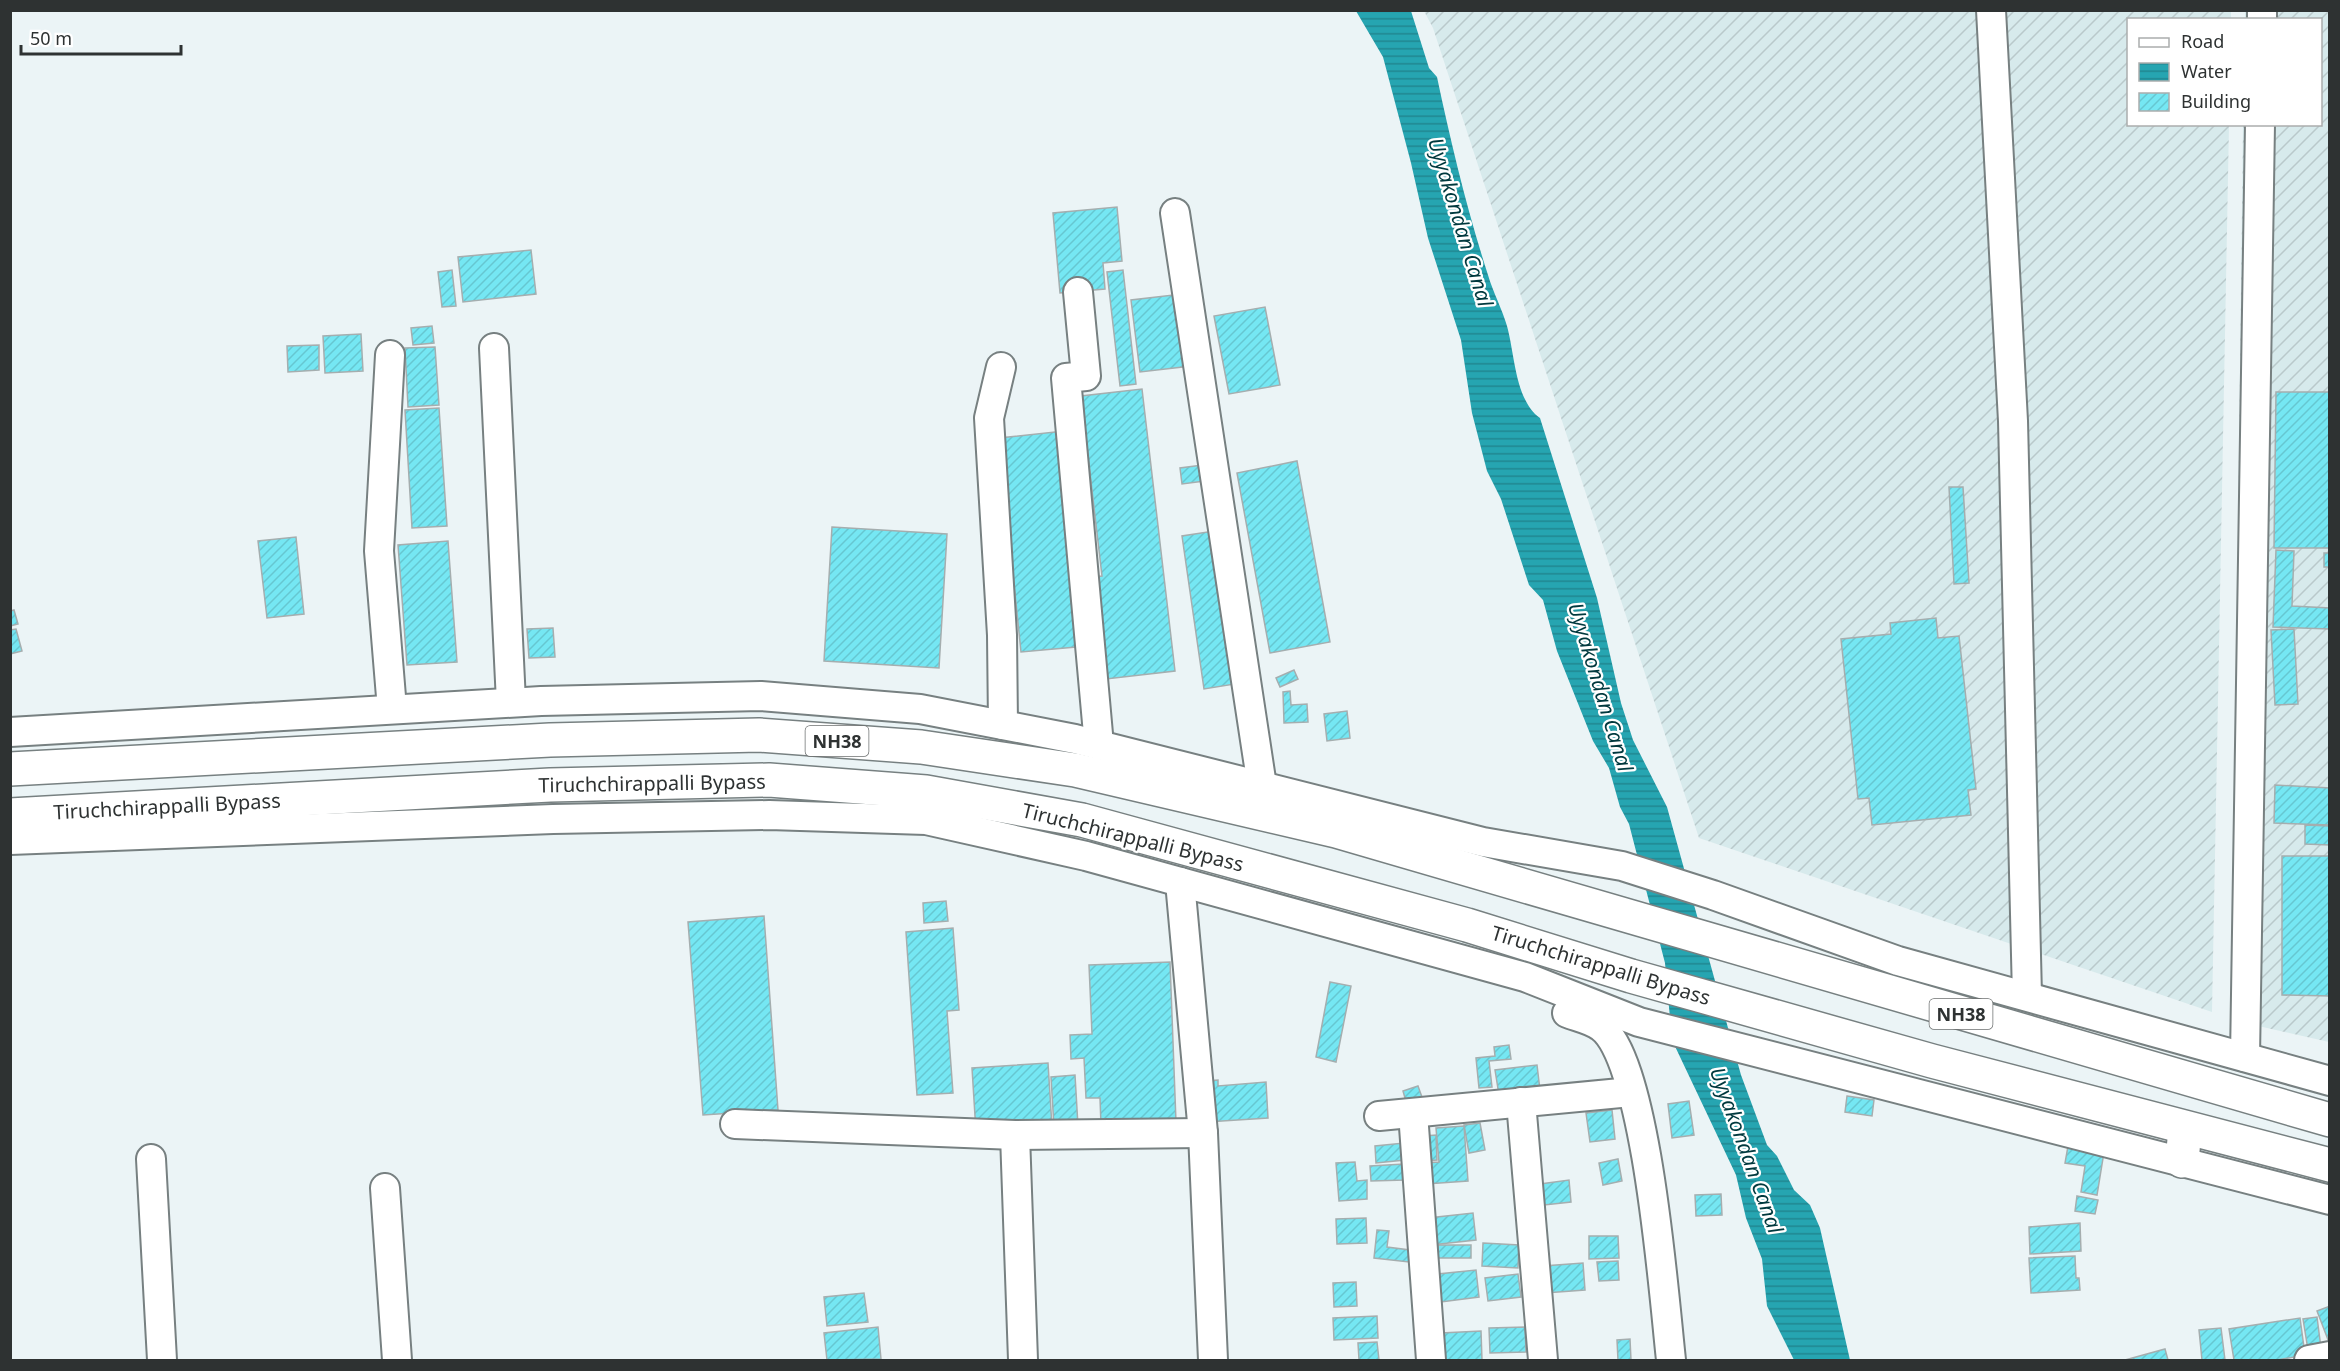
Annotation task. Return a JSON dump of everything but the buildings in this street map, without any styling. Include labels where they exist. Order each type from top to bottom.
[{"type":"highway","name":"NH38","points":[[10,769],[550,740],[759,735],[921,747],[1075,770],[1336,831],[2330,1120]]},
{"type":"highway","name":"Tiruchchirappalli Bypass","points":[[10,815],[562,785],[769,780],[926,792],[1082,820],[1467,925],[1631,976],[2185,1129]]},
{"type":"highway","name":"NH38","points":[[2185,1129],[2330,1165]]},
{"type":"highway","points":[[2182,1161],[2185,1129]]},
{"type":"street","points":[[1991,10],[2013,421],[2027,996]]},
{"type":"street","points":[[2245,1058],[2260,126]]},
{"type":"street","points":[[1175,213],[1262,786]]},
{"type":"street","points":[[1078,292],[1086,376],[1066,378],[1099,745]]},
{"type":"street","points":[[494,348],[511,702]]},
{"type":"street","points":[[390,355],[379,551],[392,710]]},
{"type":"street","points":[[1000,367],[989,418],[1002,634],[1003,725]]},
{"type":"street","points":[[10,732],[511,702],[761,696],[920,709],[1099,745],[1483,842],[1622,866],[1713,895],[1898,961],[2330,1082]]},
{"type":"street","points":[[10,840],[564,819],[770,815],[926,820],[1086,856],[1525,977],[1639,1022],[2330,1200]]},
{"type":"street","points":[[1180,882],[1203,1133],[1213,1360]]},
{"type":"street","points":[[1453,957],[1506,988],[1602,1027],[1622,1056],[1647,1149],[1671,1360]]},
{"type":"street","points":[[1379,1116],[1631,1092]]},
{"type":"street","points":[[1521,1102],[1544,1360]]},
{"type":"street","points":[[1413,1113],[1431,1360]]},
{"type":"street","points":[[735,1124],[1015,1135],[1203,1133]]},
{"type":"street","points":[[1015,1135],[1023,1360]]},
{"type":"street","points":[[151,1159],[162,1360]]},
{"type":"street","points":[[385,1188],[397,1360]]},
{"type":"street","points":[[2309,1360],[2330,1356]]},
{"type":"shaded area","points":[[1424,11],[2231,11],[2231,18],[2127,18],[2127,126],[2229,126],[2212,1012],[1699,838],[1433,28]]},
{"type":"shaded area","points":[[2245,11],[2329,11],[2329,1042],[2232,1020],[2243,126],[2322,126],[2322,18],[2245,18]]},
{"type":"water","name":"Uyyakondan Canal","points":[[1356,11],[1411,11],[1429,68],[1437,77],[1480,251],[1507,326],[1521,389],[1525,400],[1540,418],[1597,598],[1621,703],[1633,740],[1667,807],[1741,1075],[1767,1145],[1777,1156],[1794,1190],[1810,1205],[1820,1228],[1850,1360],[1794,1360],[1767,1306],[1762,1259],[1746,1218],[1736,1175],[1672,1040],[1665,963],[1629,824],[1620,807],[1609,768],[1593,741],[1557,651],[1543,600],[1529,585],[1501,499],[1487,471],[1472,413],[1461,340],[1428,238],[1383,57]]}]
